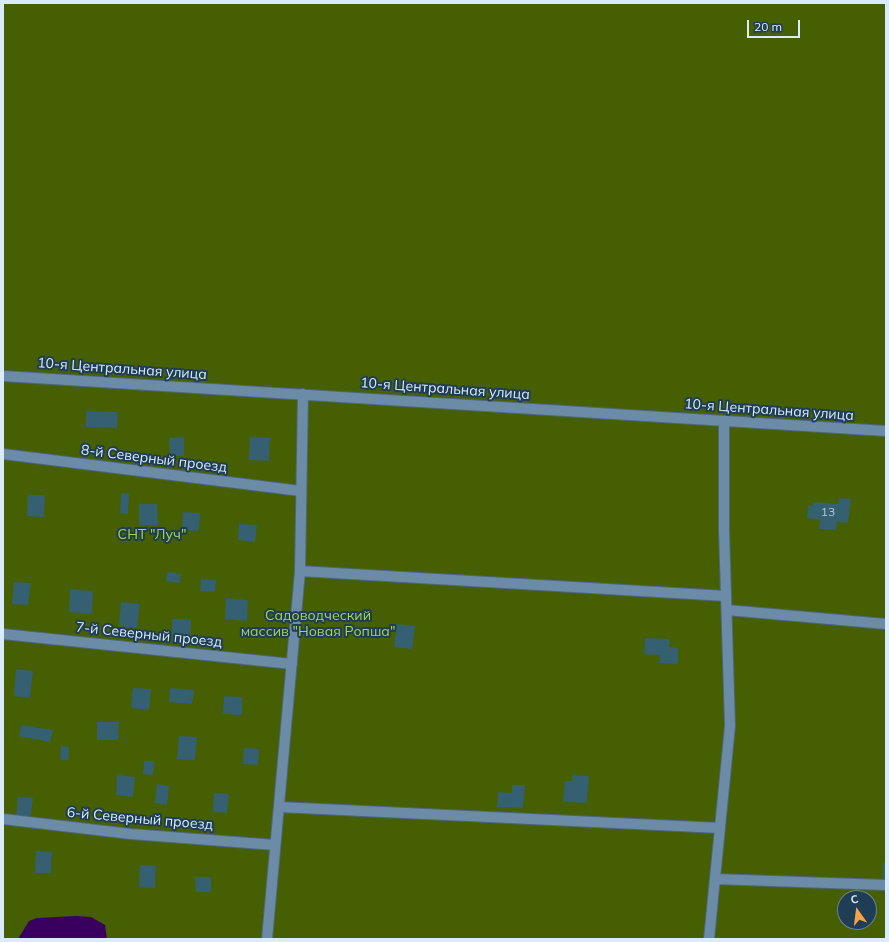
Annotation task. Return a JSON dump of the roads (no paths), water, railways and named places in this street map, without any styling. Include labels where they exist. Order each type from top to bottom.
[{"type":"street","name":"10-я Центральная улица","points":[[3,376],[886,431]]},
{"type":"street","points":[[267,939],[300,571],[303,394]]},
{"type":"street","points":[[709,939],[730,726],[724,530],[724,421]]},
{"type":"street","name":"8-й Северный проезд","points":[[3,454],[301,492]]},
{"type":"street","points":[[300,571],[726,596]]},
{"type":"street","points":[[727,610],[886,624]]},
{"type":"street","name":"7-й Северный проезд","points":[[3,634],[292,664]]},
{"type":"street","points":[[279,807],[720,828]]},
{"type":"street","name":"6-й Северный проезд","points":[[3,819],[131,834],[275,845]]},
{"type":"street","points":[[715,879],[886,886]]},
{"type":"park label","name":"СНТ \"Луч\"","points":[[152,535]]},
{"type":"park label","name":"Садоводческий массив \"Новая Ропша\"","points":[[318,624]]}]
